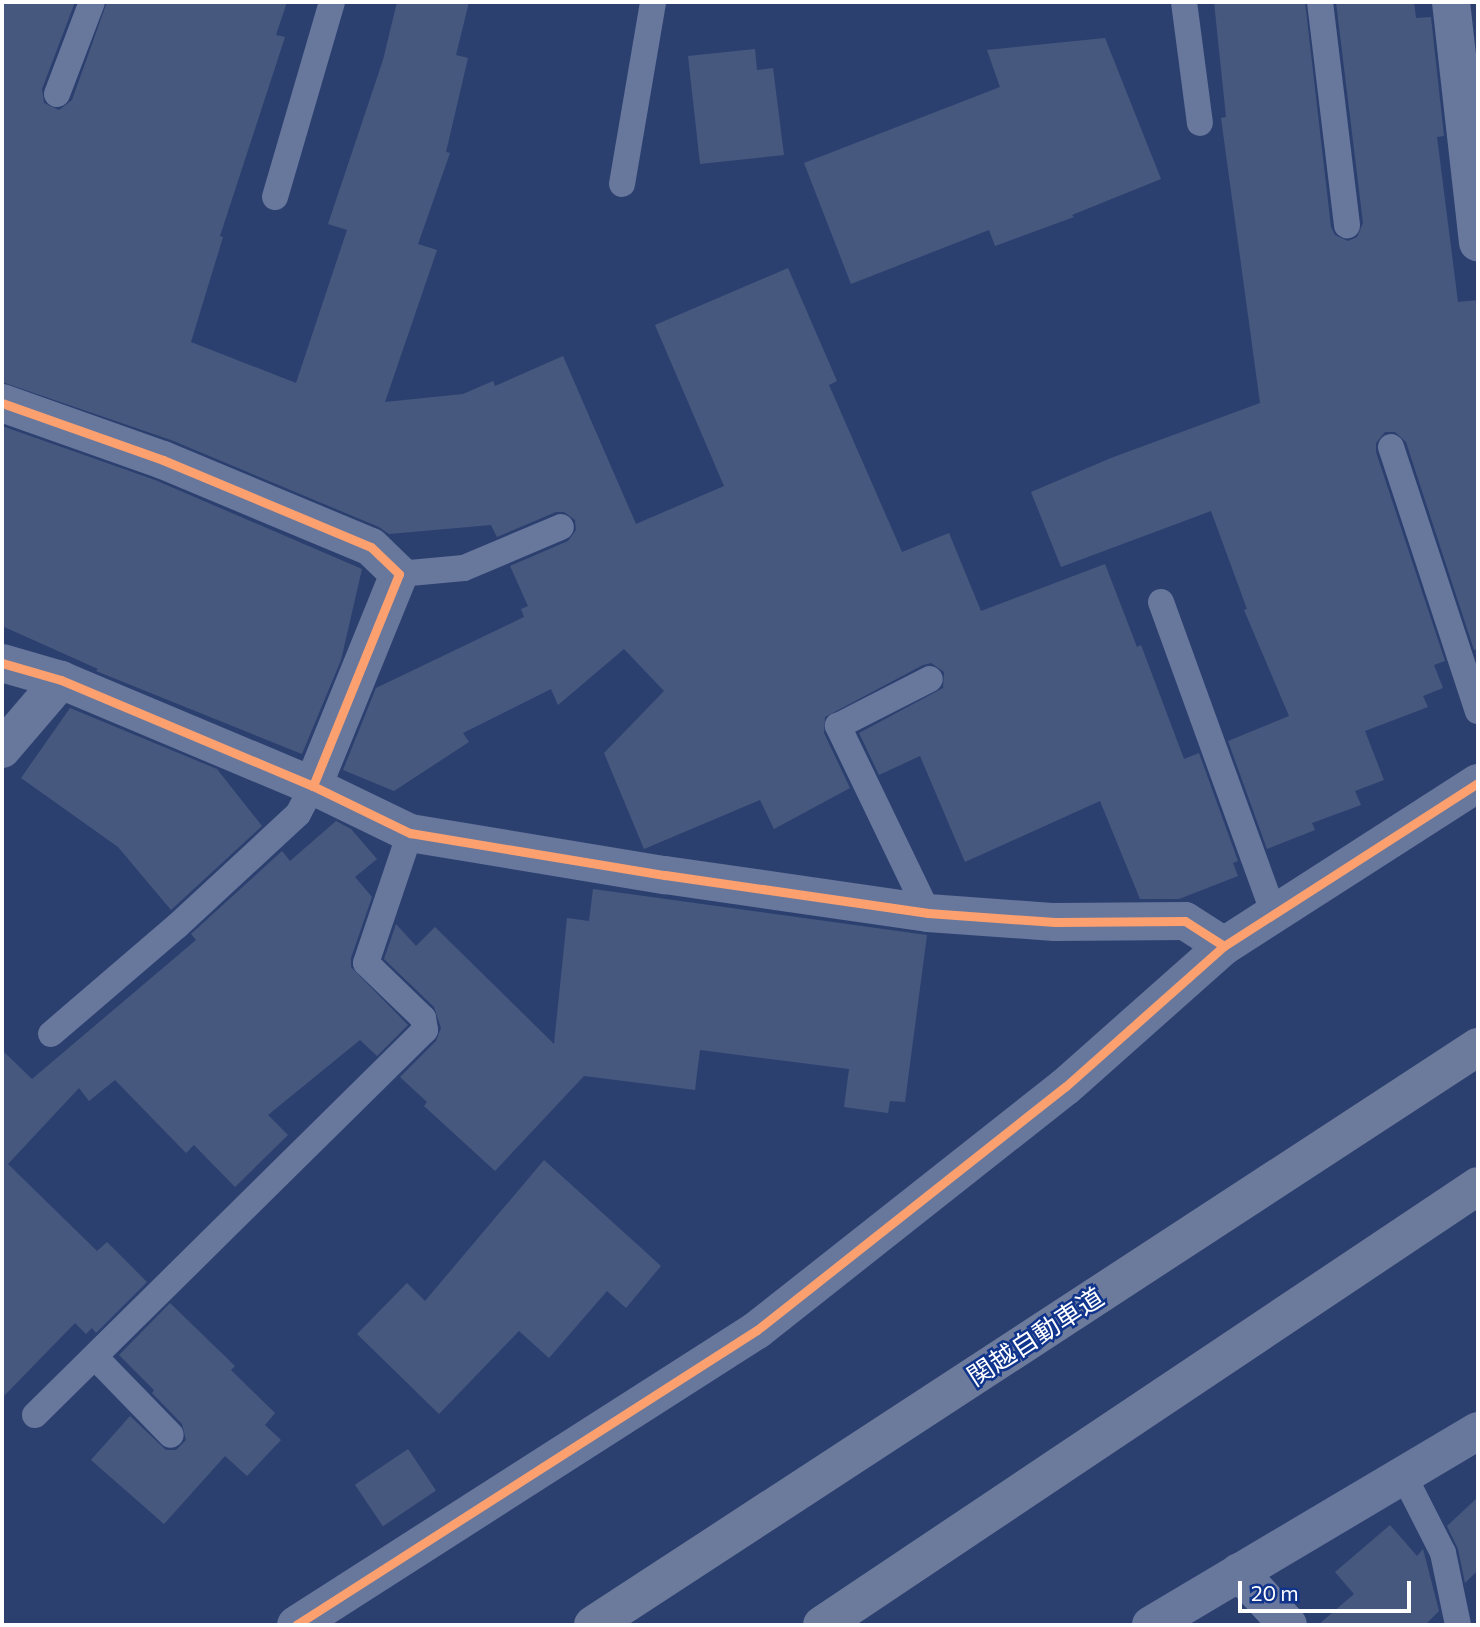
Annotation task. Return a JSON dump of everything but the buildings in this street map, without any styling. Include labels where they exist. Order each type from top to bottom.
[{"type":"highway","name":"関越自動車道","points":[[593,1625],[1478,1047]]},
{"type":"highway","points":[[822,1625],[1478,1186]]},
{"type":"street","points":[[1451,2],[1478,242]]},
{"type":"street","points":[[2,402],[163,460],[371,547],[399,574],[313,786]]},
{"type":"street","points":[[2,663],[61,680],[313,786],[411,833],[665,875],[929,913],[1055,922],[1185,921],[1224,946]]},
{"type":"street","points":[[2,749],[61,680]]},
{"type":"street","points":[[296,1625],[757,1330],[1065,1087],[1224,946],[1478,783]]},
{"type":"street","points":[[1151,1625],[1478,1431]]},
{"type":"street","points":[[1240,1572],[1288,1625]]},
{"type":"lane","points":[[57,94],[92,2]]},
{"type":"lane","points":[[275,197],[332,2]]},
{"type":"lane","points":[[622,184],[653,2]]},
{"type":"lane","points":[[1184,2],[1200,123]]},
{"type":"lane","points":[[1320,2],[1347,225]]},
{"type":"lane","points":[[1391,447],[1478,711]]},
{"type":"lane","points":[[399,574],[464,568],[561,527]]},
{"type":"lane","points":[[1161,602],[1274,914]]},
{"type":"lane","points":[[929,913],[838,726],[930,679]]},
{"type":"lane","points":[[51,1034],[177,926],[298,814],[313,786]]},
{"type":"lane","points":[[35,1415],[96,1358],[425,1030],[423,1018],[366,963],[411,833]]},
{"type":"lane","points":[[96,1358],[171,1435]]},
{"type":"lane","points":[[1404,1476],[1443,1553],[1458,1625]]},
{"type":"cycle path","points":[[2,403],[163,460],[371,547],[399,574],[313,786],[61,680],[2,663]]},
{"type":"cycle path","points":[[296,1625],[757,1330],[1065,1087],[1224,946],[1478,783]]},
{"type":"cycle path","points":[[313,786],[410,833],[665,875],[928,913],[1055,922],[1185,921],[1224,946]]}]
